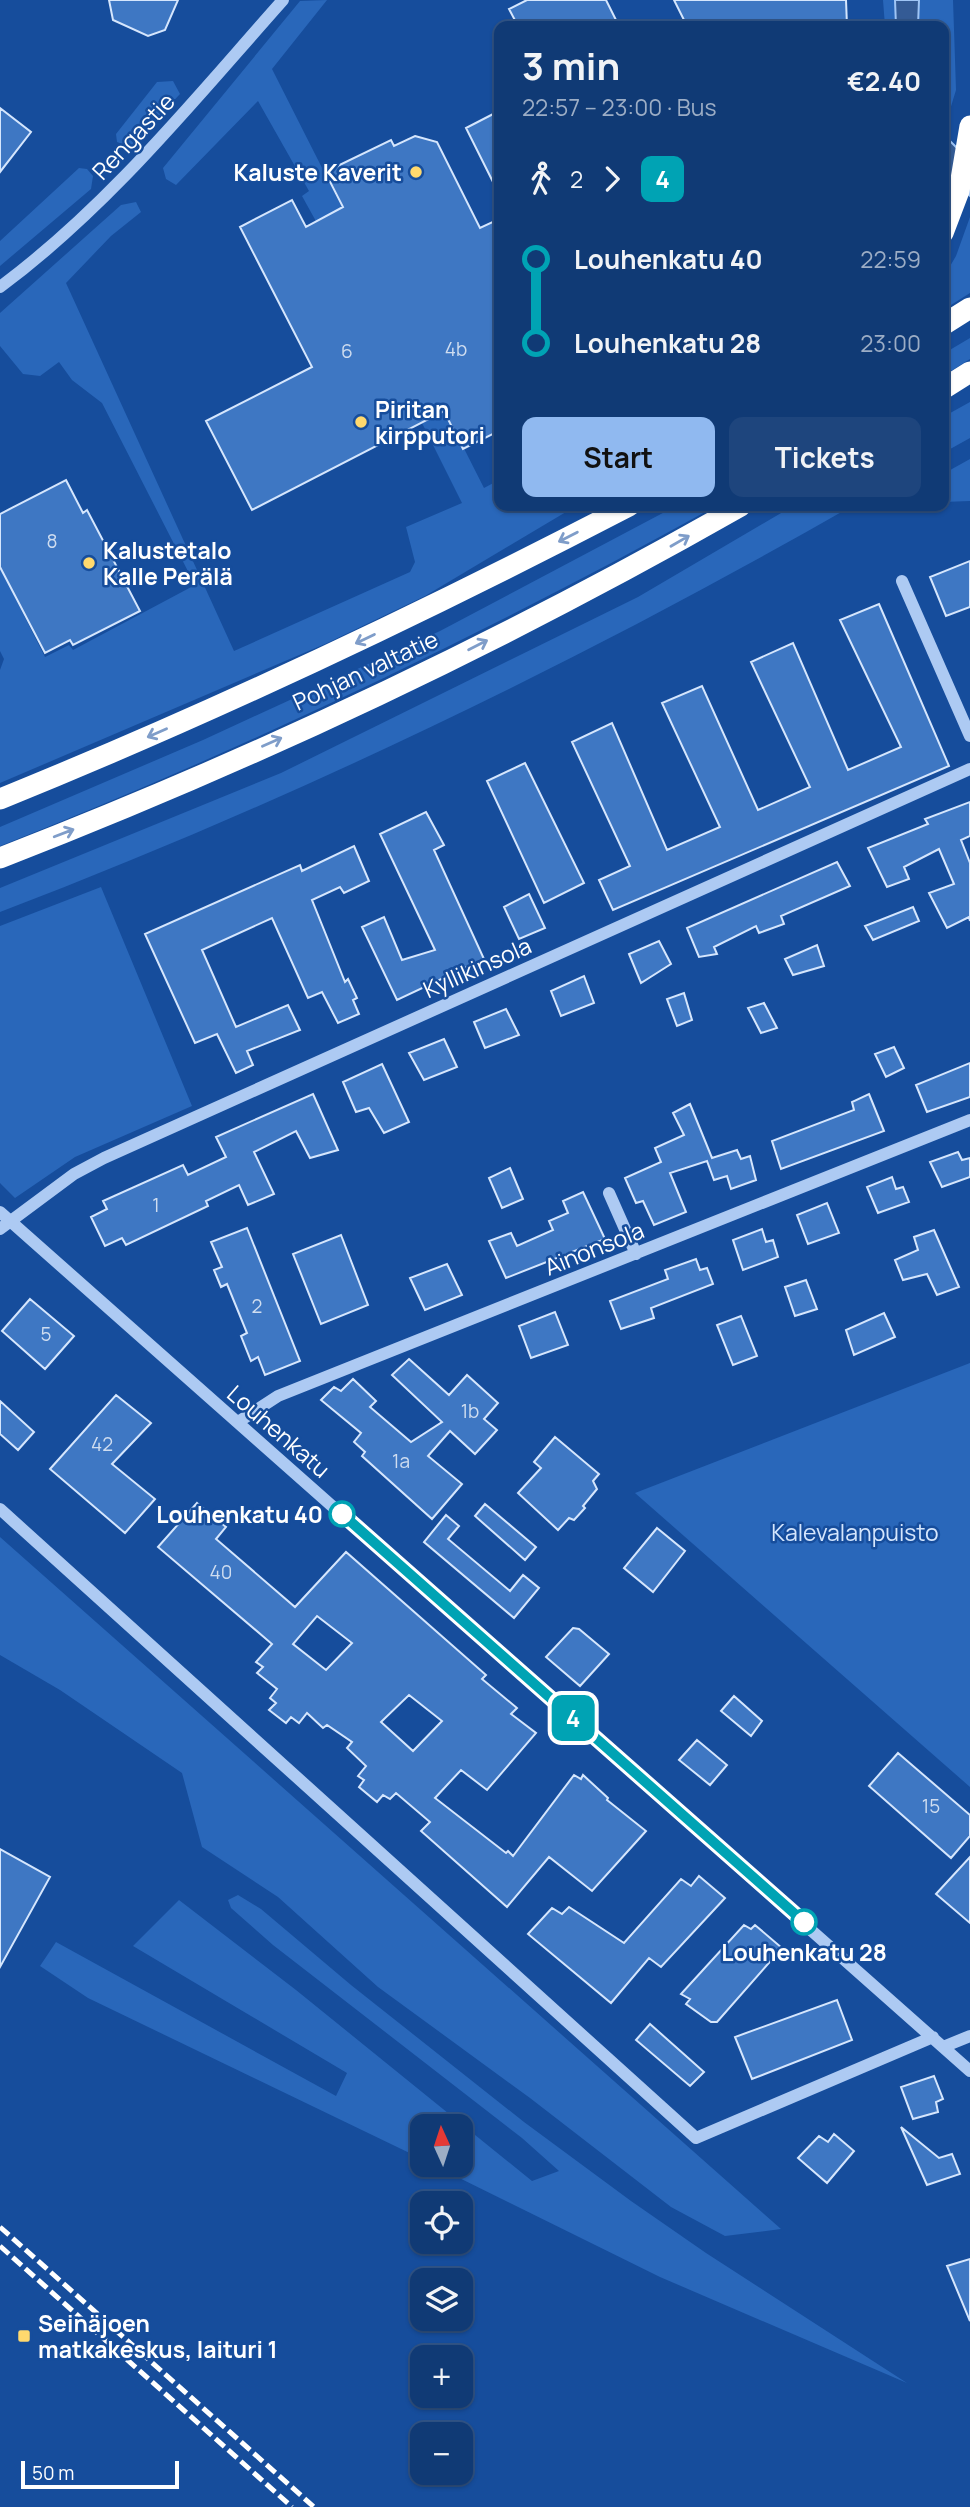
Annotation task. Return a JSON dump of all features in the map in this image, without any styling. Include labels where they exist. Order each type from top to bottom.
[{"type":"highway","points":[[949,219],[969,133]]},
{"type":"highway","points":[[949,321],[970,308]]},
{"type":"highway","points":[[949,385],[970,372]]},
{"type":"highway","name":"Pohjan valtatie","points":[[0,799],[315,663],[451,598],[619,511]]},
{"type":"highway","name":"Pohjan valtatie","points":[[0,858],[92,822],[383,692],[629,570],[732,511]]},
{"type":"street","name":"Rengastie","points":[[0,287],[71,229],[134,169],[283,0]]},
{"type":"street","points":[[902,581],[970,736]]},
{"type":"street","name":"Kyllikinsola","points":[[3,1220],[104,1158],[970,769]]},
{"type":"street","name":"Ainonsola","points":[[237,1422],[278,1396],[970,1120]]},
{"type":"street","points":[[609,1194],[636,1254]]},
{"type":"street","name":"Louhenkatu","points":[[3,1220],[237,1422],[970,2071]]},
{"type":"street","points":[[0,1509],[696,2138],[938,2042],[970,2036]]},
{"type":"green space","points":[[327,0],[272,69],[484,488],[494,483],[494,511],[568,511],[425,596],[325,644],[0,783],[0,670],[4,659],[0,651],[0,568],[45,657],[69,645],[73,650],[195,585],[102,403],[72,380],[59,362],[40,376],[23,374],[0,346],[0,313],[121,205],[136,202],[141,212],[111,236],[66,283],[234,651],[410,572],[415,562],[406,527],[462,503],[422,423],[426,420],[302,196],[309,191],[258,101],[176,185],[166,179],[163,168],[300,1]]},
{"type":"green space","points":[[883,0],[953,0],[956,90],[949,113],[949,21],[885,21]]},
{"type":"green space","points":[[173,81],[180,94],[130,147],[117,142],[116,134],[157,82]]},
{"type":"green space","points":[[79,168],[87,169],[93,176],[91,189],[0,266],[0,241]]},
{"type":"green space","points":[[970,217],[970,293],[949,306],[949,268]]},
{"type":"green space","points":[[970,338],[970,359],[949,372],[949,350]]},
{"type":"green space","points":[[970,402],[970,438],[949,450],[949,414]]},
{"type":"green space","points":[[970,459],[970,501],[949,502],[949,471]]},
{"type":"green space","points":[[667,511],[707,511],[541,599],[364,688],[183,770],[0,846],[0,827],[203,740],[440,631]]},
{"type":"green space","points":[[784,511],[843,511],[645,620],[434,726],[219,823],[0,912],[0,888],[281,773],[638,597]]},
{"type":"green space","points":[[101,887],[192,1106],[75,1157],[15,1198],[0,1183],[0,926]]},
{"type":"green space","name":"Kalevalanpuisto","points":[[970,1363],[970,1787],[635,1493]]},
{"type":"green space","points":[[0,1537],[781,2229],[725,2236],[671,2207],[530,2098],[378,1987],[278,1897],[202,1847],[182,1773],[60,1690],[0,1655]]},
{"type":"green space","points":[[238,1895],[261,1909],[351,1985],[524,2122],[631,2201],[706,2253],[907,2383],[660,2277],[457,2177],[473,2177],[473,2133],[532,2181],[559,2171],[522,2138],[273,1945],[231,1908],[228,1900]]},
{"type":"green space","points":[[179,1900],[449,2114],[410,2114],[410,2153],[88,1998],[40,1966],[56,1942],[336,2096],[347,2073],[133,1946]]},
{"type":"shaded area","points":[[895,0],[919,0],[918,21],[896,21]]},
{"type":"shaded area","points":[[949,140],[970,161],[970,196],[949,177]]},
{"type":"building","points":[[109,0],[178,0],[165,30],[148,36],[113,20]]},
{"type":"building","points":[[527,0],[606,0],[616,21],[515,21],[509,9]]},
{"type":"building","points":[[674,0],[846,0],[847,21],[684,21]]},
{"type":"building","points":[[0,108],[31,132],[0,172]]},
{"type":"building","points":[[494,114],[494,184],[466,128]]},
{"type":"building","points":[[415,136],[437,142],[480,228],[494,221],[494,434],[463,449],[444,411],[252,510],[206,421],[312,367],[240,227],[292,200],[306,227],[343,207],[325,172],[391,140],[394,146]]},
{"type":"building","points":[[66,480],[83,513],[87,510],[140,611],[73,645],[70,640],[45,653],[0,567],[0,514]]},
{"type":"building","points":[[970,561],[970,607],[946,616],[930,577]]},
{"type":"building","points":[[879,604],[949,766],[613,910],[599,880],[630,866],[572,742],[612,723],[667,850],[720,827],[662,703],[702,686],[758,810],[810,787],[751,662],[793,643],[848,770],[901,747],[840,620]]},
{"type":"building","points":[[525,763],[584,883],[544,903],[487,781]]},
{"type":"building","points":[[970,802],[970,836],[961,840],[970,863],[970,921],[969,917],[947,928],[929,893],[954,884],[939,849],[904,867],[909,879],[887,887],[868,848],[928,824],[925,819]]},
{"type":"building","points":[[426,812],[444,845],[434,850],[484,959],[397,1000],[362,927],[384,917],[402,960],[435,950],[380,834]]},
{"type":"building","points":[[354,846],[369,881],[344,893],[340,887],[312,900],[345,982],[348,979],[357,998],[353,1000],[359,1014],[338,1023],[322,992],[308,998],[272,918],[202,950],[236,1027],[288,1005],[300,1030],[247,1051],[253,1065],[236,1073],[217,1034],[195,1043],[145,934],[300,865],[302,871]]},
{"type":"building","points":[[837,862],[850,886],[781,916],[784,924],[759,933],[756,926],[714,947],[717,954],[699,957],[687,928]]},
{"type":"building","points":[[529,894],[545,928],[519,939],[504,907]]},
{"type":"building","points":[[913,907],[919,921],[873,940],[865,926]]},
{"type":"building","points":[[659,941],[671,964],[641,983],[629,954]]},
{"type":"building","points":[[817,945],[824,966],[793,975],[785,959]]},
{"type":"building","points":[[584,976],[594,1003],[561,1016],[551,991]]},
{"type":"building","points":[[684,993],[692,1020],[677,1026],[667,999]]},
{"type":"building","points":[[764,1003],[777,1028],[761,1033],[748,1008]]},
{"type":"building","points":[[506,1009],[519,1035],[485,1048],[474,1022]]},
{"type":"building","points":[[444,1039],[457,1067],[424,1080],[409,1053]]},
{"type":"building","points":[[894,1047],[904,1068],[886,1077],[875,1054]]},
{"type":"building","points":[[970,1063],[970,1097],[927,1112],[916,1085]]},
{"type":"building","points":[[382,1064],[409,1122],[384,1133],[369,1108],[356,1112],[343,1082]]},
{"type":"building","points":[[313,1094],[338,1150],[310,1158],[296,1131],[254,1152],[274,1194],[248,1205],[239,1185],[206,1201],[208,1206],[126,1245],[122,1238],[105,1246],[91,1217],[107,1209],[103,1201],[183,1165],[188,1175],[226,1157],[216,1137]]},
{"type":"building","points":[[869,1094],[884,1131],[781,1169],[772,1141],[854,1110],[852,1102]]},
{"type":"building","points":[[690,1104],[712,1158],[737,1150],[741,1159],[750,1156],[756,1180],[731,1189],[727,1176],[714,1180],[707,1161],[670,1173],[686,1212],[654,1225],[643,1201],[636,1203],[625,1178],[661,1162],[655,1148],[684,1135],[673,1113]]},
{"type":"building","points":[[958,1152],[962,1160],[970,1158],[970,1177],[942,1187],[930,1162]]},
{"type":"building","points":[[510,1168],[523,1199],[502,1208],[489,1178]]},
{"type":"building","points":[[892,1177],[896,1189],[903,1187],[909,1202],[878,1213],[867,1187]]},
{"type":"building","points":[[583,1192],[605,1239],[506,1278],[489,1241],[511,1233],[517,1246],[553,1230],[549,1221],[568,1213],[563,1201]]},
{"type":"building","points":[[827,1203],[839,1233],[808,1244],[797,1215]]},
{"type":"building","points":[[247,1228],[300,1361],[265,1375],[258,1357],[251,1361],[241,1336],[247,1333],[227,1284],[221,1287],[214,1270],[222,1267],[211,1242]]},
{"type":"building","points":[[762,1229],[766,1242],[773,1240],[778,1257],[743,1270],[733,1240]]},
{"type":"building","points":[[934,1230],[959,1287],[937,1295],[927,1274],[903,1280],[895,1260],[918,1250],[914,1237]]},
{"type":"building","points":[[341,1235],[368,1305],[321,1324],[293,1254]]},
{"type":"building","points":[[696,1259],[700,1270],[707,1268],[713,1284],[651,1308],[654,1318],[621,1329],[610,1301],[668,1279],[665,1270]]},
{"type":"building","points":[[447,1264],[462,1295],[425,1310],[410,1278]]},
{"type":"building","points":[[806,1280],[817,1309],[795,1316],[785,1287]]},
{"type":"building","points":[[30,1299],[74,1336],[45,1369],[2,1331]]},
{"type":"building","points":[[555,1312],[568,1345],[531,1358],[519,1326]]},
{"type":"building","points":[[884,1313],[895,1337],[854,1355],[846,1330]]},
{"type":"building","points":[[741,1316],[757,1356],[733,1365],[717,1325]]},
{"type":"building","points":[[409,1359],[449,1395],[467,1375],[498,1403],[484,1419],[497,1430],[475,1454],[450,1431],[428,1456],[462,1484],[432,1519],[362,1456],[365,1452],[354,1442],[361,1433],[321,1400],[334,1387],[341,1391],[353,1379],[376,1401],[370,1407],[411,1442],[442,1422],[392,1375]]},
{"type":"building","points":[[116,1395],[151,1423],[112,1464],[155,1499],[125,1533],[50,1469]]},
{"type":"building","points":[[0,1401],[34,1432],[18,1450],[0,1434]]},
{"type":"building","points":[[555,1437],[599,1474],[593,1481],[597,1489],[583,1506],[585,1508],[574,1520],[569,1518],[558,1530],[518,1493],[541,1468],[534,1462]]},
{"type":"building","points":[[197,1503],[226,1527],[216,1539],[295,1607],[346,1552],[486,1675],[482,1679],[517,1708],[511,1714],[536,1733],[487,1790],[461,1770],[435,1798],[513,1856],[574,1775],[581,1779],[583,1775],[608,1798],[607,1800],[646,1831],[592,1891],[549,1857],[507,1907],[421,1831],[430,1822],[396,1793],[390,1799],[383,1795],[377,1802],[359,1787],[364,1780],[358,1776],[366,1766],[347,1748],[352,1742],[327,1725],[323,1728],[307,1713],[299,1723],[291,1717],[286,1723],[269,1710],[276,1703],[270,1698],[277,1689],[257,1673],[263,1667],[256,1662],[272,1644],[158,1547]],"holes":[[[317,1616],[352,1643],[326,1670],[293,1644]],[[409,1695],[442,1721],[413,1751],[381,1722]]]},
{"type":"building","points":[[485,1504],[536,1547],[525,1560],[475,1516]]},
{"type":"building","points":[[446,1515],[459,1526],[448,1539],[510,1591],[523,1575],[539,1588],[514,1618],[424,1542]]},
{"type":"building","points":[[657,1528],[685,1551],[653,1592],[624,1568]]},
{"type":"building","points":[[573,1628],[579,1629],[609,1654],[580,1686],[546,1657]]},
{"type":"building","points":[[734,1696],[762,1721],[751,1736],[721,1711]]},
{"type":"building","points":[[697,1740],[727,1765],[710,1785],[679,1760]]},
{"type":"building","points":[[898,1753],[970,1815],[970,1836],[951,1858],[869,1786]]},
{"type":"building","points":[[0,1849],[50,1877],[0,1967]]},
{"type":"building","points":[[970,1857],[970,1923],[936,1894]]},
{"type":"building","points":[[699,1876],[725,1898],[661,1967],[649,1958],[611,2003],[528,1934],[552,1908],[562,1914],[569,1907],[624,1943],[681,1879],[691,1886]]},
{"type":"building","points":[[744,1925],[751,1929],[755,1925],[782,1948],[717,2022],[711,2022],[686,2004],[690,1999],[681,1994]]},
{"type":"building","points":[[837,2000],[852,2040],[752,2079],[735,2037]]},
{"type":"building","points":[[650,2024],[704,2072],[690,2086],[636,2040]]},
{"type":"building","points":[[934,2076],[943,2099],[936,2102],[938,2112],[913,2119],[901,2087]]},
{"type":"building","points":[[901,2127],[939,2158],[952,2154],[960,2174],[927,2185]]},
{"type":"building","points":[[834,2134],[854,2151],[827,2183],[798,2158],[819,2136],[828,2142]]},
{"type":"building","points":[[970,2259],[970,2321],[947,2266]]},
{"type":"railway","points":[[0,2227],[314,2507]]},
{"type":"railway","points":[[0,2246],[292,2507]]},
{"type":"bus line","name":"4","points":[[342,1514],[804,1922]]},
{"type":"place","name":"Kaluste Kaverit","points":[[416,172]]},
{"type":"place","name":"Piritan kirpputori","points":[[361,422]]},
{"type":"place","name":"Kalustetalo Kalle Perälä","points":[[89,563]]},
{"type":"place","name":"Louhenkatu 40","points":[[342,1514]]},
{"type":"place","name":"Louhenkatu 28","points":[[804,1922]]},
{"type":"place","name":"Seinäjoen matkakeskus, laituri 1","points":[[24,2336]]}]
